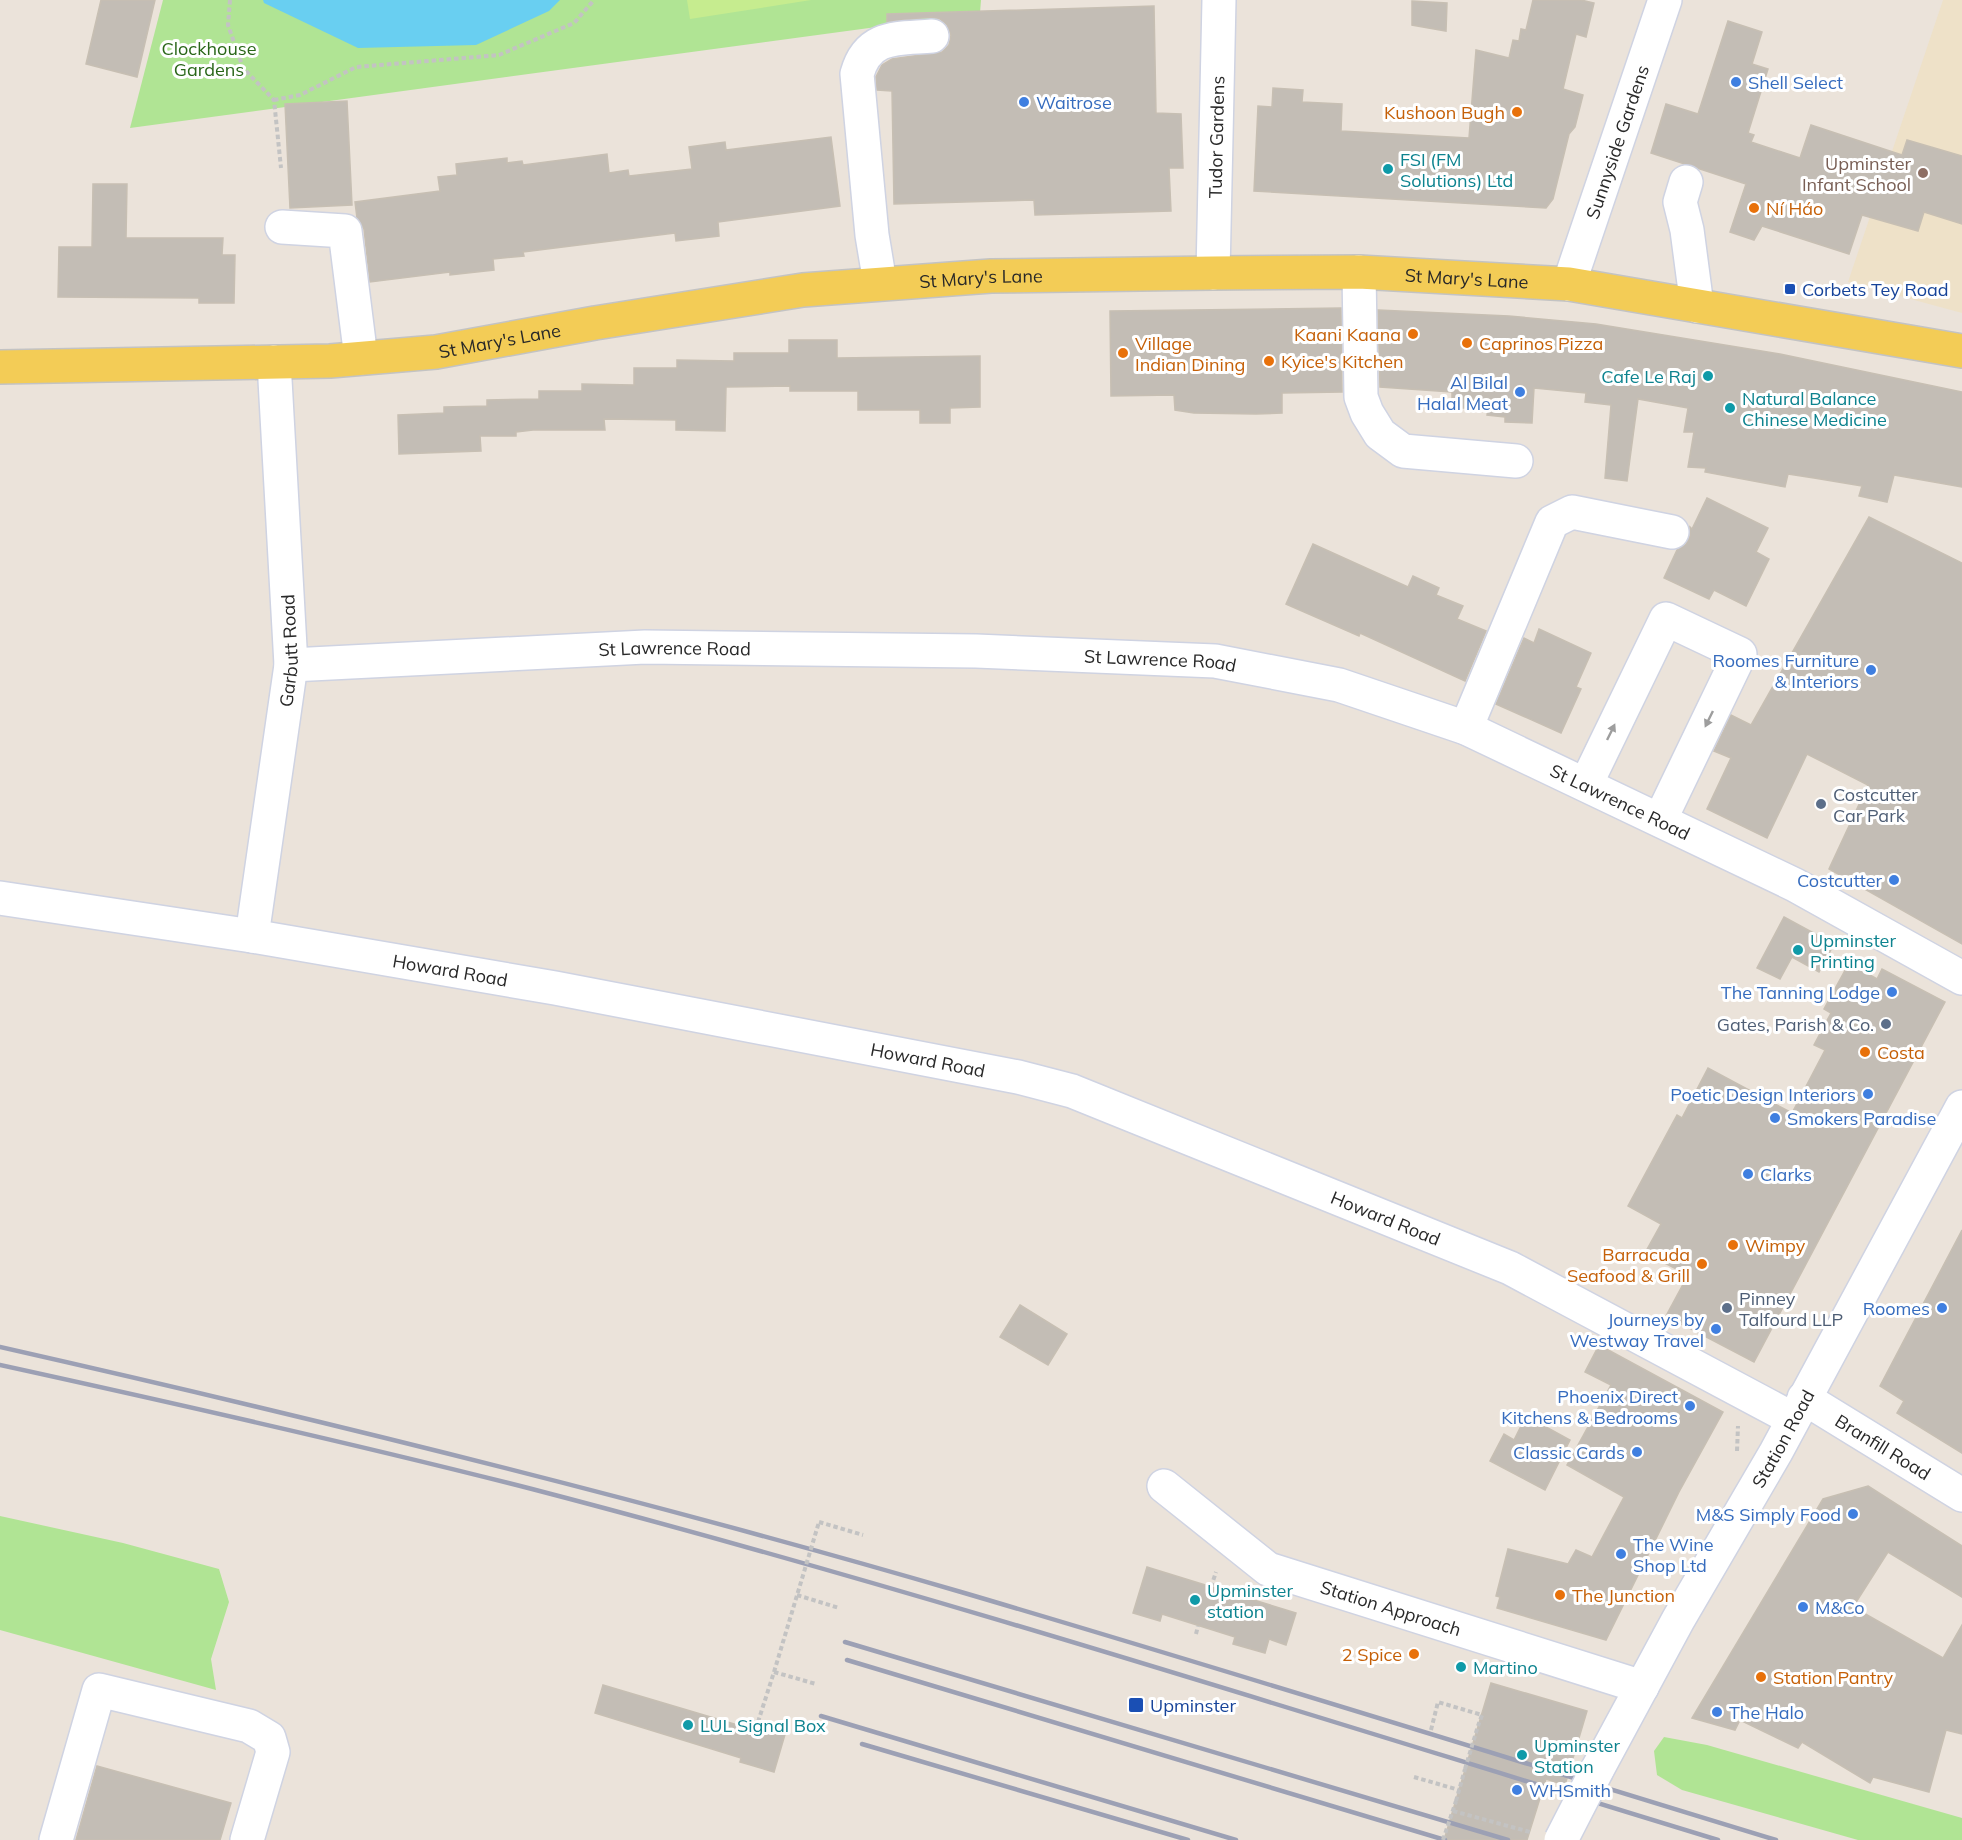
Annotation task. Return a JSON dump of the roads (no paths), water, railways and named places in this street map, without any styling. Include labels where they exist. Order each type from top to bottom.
[{"type":"main road","name":"St Mary's Lane","points":[[0,367],[274,362],[360,358],[436,352],[595,323],[803,290],[991,276],[1213,273],[1359,272],[1569,284],[1962,351]]},
{"type":"street","name":"Tudor Gardens","points":[[1213,273],[1219,0]]},
{"type":"street","name":"Sunnyside Gardens","points":[[1569,284],[1665,0]]},
{"type":"street","points":[[879,283],[872,235],[857,74],[862,57],[882,41],[932,36]]},
{"type":"street","points":[[1686,182],[1680,202],[1687,230],[1697,306]]},
{"type":"street","points":[[282,226],[345,231],[360,358]]},
{"type":"street","points":[[1359,272],[1361,397],[1367,413],[1380,434],[1403,451],[1516,461]]},
{"type":"street","name":"Garbutt Road","points":[[252,936],[291,665],[292,642],[274,362]]},
{"type":"street","points":[[1466,728],[1552,522],[1572,512],[1672,532]]},
{"type":"street","points":[[1586,784],[1666,619],[1740,654],[1660,820]]},
{"type":"street","name":"St Lawrence Road","points":[[291,665],[645,647],[976,651],[1215,661],[1339,685],[1466,728],[1795,885],[1962,978]]},
{"type":"street","name":"Howard Road","points":[[0,898],[252,936],[555,988],[1018,1077],[1072,1091],[1510,1268],[1799,1409]]},
{"type":"street","name":"Station Road","points":[[1548,1837],[1598,1770],[1642,1687],[1799,1409],[1962,1107]]},
{"type":"street","name":"Branfill Road","points":[[1799,1409],[1962,1495]]},
{"type":"street","name":"Station Approach","points":[[1164,1486],[1268,1569],[1642,1687]]},
{"type":"street","points":[[56,1840],[99,1690],[249,1725],[269,1738],[273,1752],[247,1840]]},
{"type":"water","points":[[263,0],[560,0],[549,11],[476,45],[358,48],[264,3]]},
{"type":"railway","points":[[0,1347],[482,1462],[842,1558],[1165,1653],[1776,1840]]},
{"type":"railway","points":[[0,1365],[400,1456],[681,1529],[1127,1658],[1718,1840]]},
{"type":"railway","points":[[845,1642],[1508,1840]]},
{"type":"railway","points":[[847,1660],[1445,1840]]},
{"type":"railway","points":[[821,1716],[1236,1840]]},
{"type":"railway","points":[[862,1744],[1188,1840]]},
{"type":"place","name":"Shell Select","points":[[1736,82]]},
{"type":"place","name":"Waitrose","points":[[1024,102]]},
{"type":"place","name":"Kushoon Bugh","points":[[1517,112]]},
{"type":"place","name":"FSI (FM Solutions) Ltd","points":[[1388,169]]},
{"type":"place","name":"Upminster Infant School","points":[[1923,173]]},
{"type":"place","name":"Ní Háo","points":[[1754,208]]},
{"type":"place","name":"Corbets Tey Road","points":[[1790,289]]},
{"type":"place","name":"Kaani Kaana","points":[[1413,334]]},
{"type":"place","name":"Caprinos Pizza","points":[[1467,343]]},
{"type":"place","name":"Village Indian Dining","points":[[1123,353]]},
{"type":"place","name":"Kyice's Kitchen","points":[[1269,361]]},
{"type":"place","name":"Cafe Le Raj","points":[[1708,376]]},
{"type":"place","name":"Al Bilal Halal Meat","points":[[1520,392]]},
{"type":"place","name":"Natural Balance Chinese Medicine","points":[[1730,408]]},
{"type":"place","name":"Roomes Furniture & Interiors","points":[[1871,670]]},
{"type":"place","name":"Costcutter Car Park","points":[[1821,804]]},
{"type":"place","name":"Costcutter","points":[[1894,880]]},
{"type":"place","name":"Upminster Printing","points":[[1798,950]]},
{"type":"place","name":"The Tanning Lodge","points":[[1892,992]]},
{"type":"place","name":"Gates, Parish & Co.","points":[[1886,1024]]},
{"type":"place","name":"Costa","points":[[1865,1052]]},
{"type":"place","name":"Poetic Design Interiors","points":[[1868,1094]]},
{"type":"place","name":"Smokers Paradise","points":[[1775,1118]]},
{"type":"place","name":"Clarks","points":[[1748,1174]]},
{"type":"place","name":"Wimpy","points":[[1733,1245]]},
{"type":"place","name":"Barracuda Seafood & Grill","points":[[1702,1264]]},
{"type":"place","name":"Pinney Talfourd LLP","points":[[1727,1308]]},
{"type":"place","name":"Roomes","points":[[1942,1308]]},
{"type":"place","name":"Journeys by Westway Travel","points":[[1716,1329]]},
{"type":"place","name":"Phoenix Direct Kitchens & Bedrooms","points":[[1690,1406]]},
{"type":"place","name":"Classic Cards","points":[[1637,1452]]},
{"type":"place","name":"M&S Simply Food","points":[[1853,1514]]},
{"type":"place","name":"The Wine Shop Ltd","points":[[1621,1554]]},
{"type":"place","name":"The Junction","points":[[1560,1595]]},
{"type":"place","name":"Upminster station","points":[[1195,1600]]},
{"type":"place","name":"M&Co","points":[[1803,1607]]},
{"type":"place","name":"2 Spice","points":[[1414,1654]]},
{"type":"place","name":"Martino","points":[[1461,1667]]},
{"type":"place","name":"Station Pantry","points":[[1761,1677]]},
{"type":"place","name":"Upminster","points":[[1136,1705]]},
{"type":"place","name":"The Halo","points":[[1717,1712]]},
{"type":"place","name":"LUL Signal Box","points":[[688,1725]]},
{"type":"place","name":"Upminster Station","points":[[1522,1755]]},
{"type":"place","name":"WHSmith","points":[[1517,1790]]},
{"type":"park label","name":"Clockhouse Gardens","points":[[209,58]]}]
